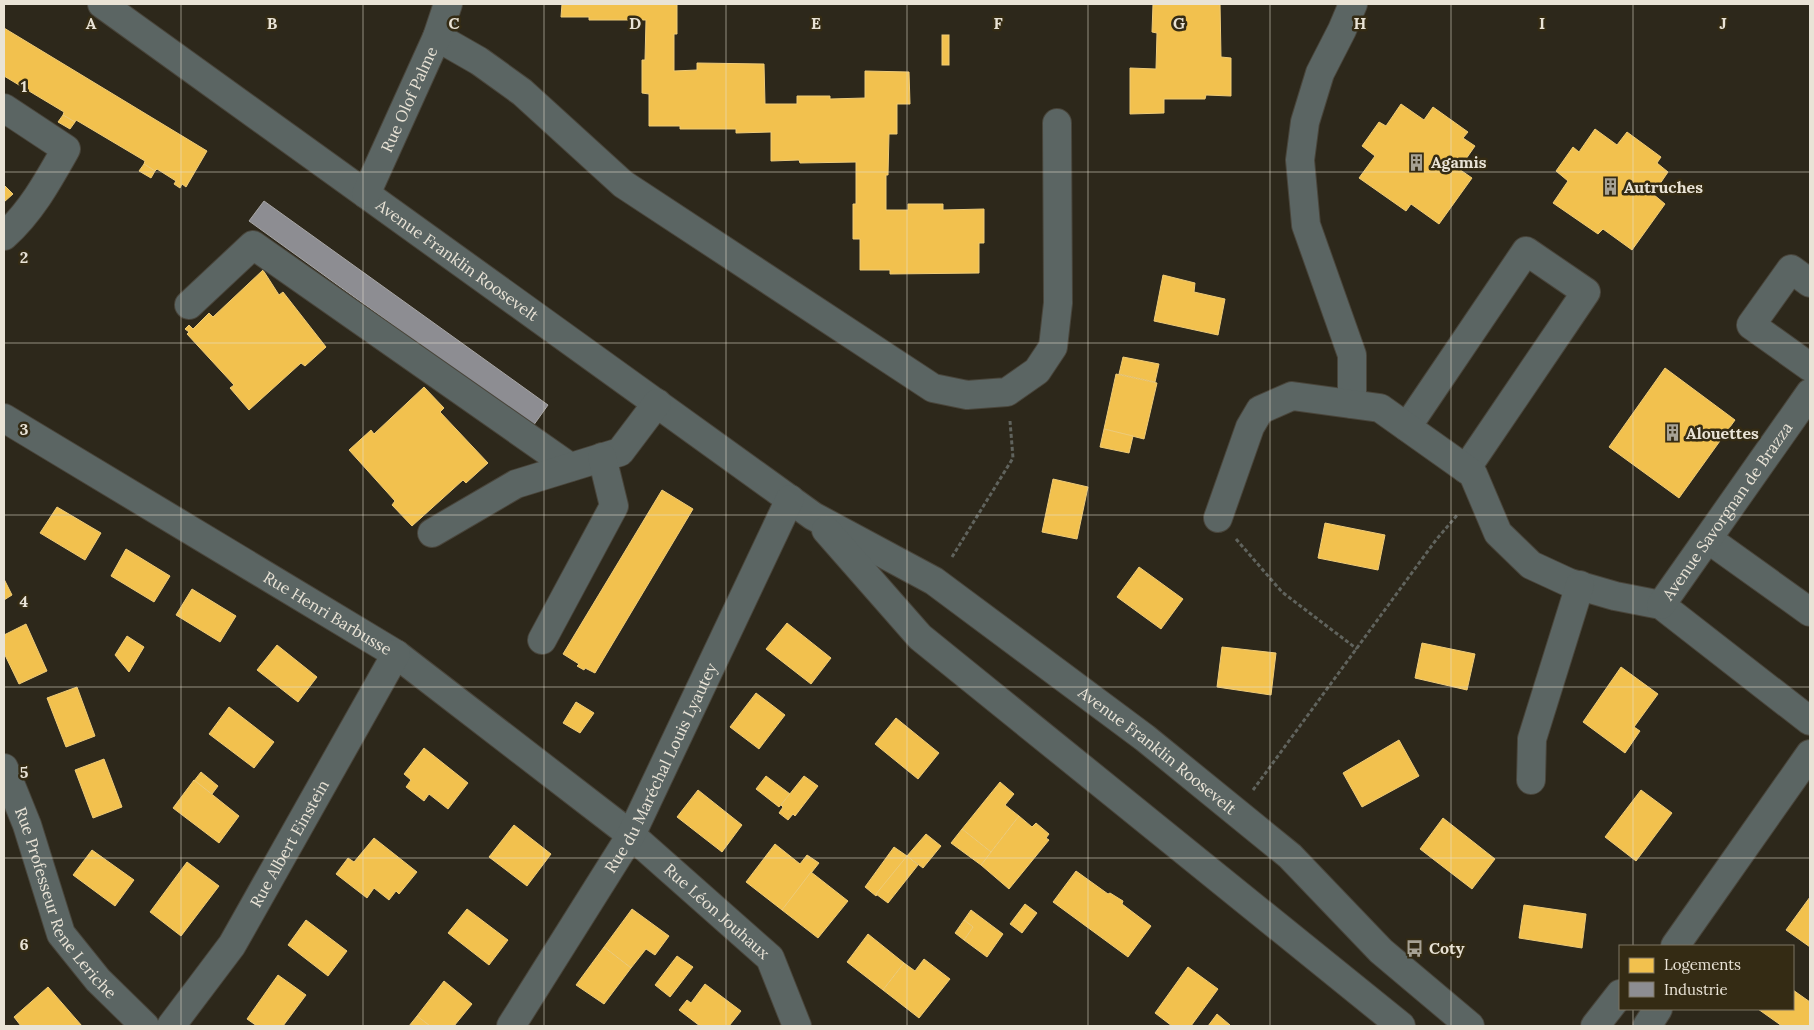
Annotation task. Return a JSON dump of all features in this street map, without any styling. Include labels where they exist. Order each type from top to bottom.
[{"type":"street","name":"Avenue Franklin Roosevelt","points":[[102,4],[813,516],[934,581],[1145,738],[1290,856],[1381,951],[1470,1026]]},
{"type":"street","name":"Rue Olof Palme","points":[[366,194],[437,37],[448,4]]},
{"type":"street","points":[[1352,404],[1352,355],[1306,225],[1300,160],[1305,122],[1320,73],[1354,4]]},
{"type":"street","points":[[437,37],[479,61],[522,92],[623,184],[933,388],[967,395],[1007,392],[1037,372],[1053,347],[1058,303],[1057,124]]},
{"type":"street","points":[[4,108],[66,149],[41,194],[4,236]]},
{"type":"street","points":[[189,305],[253,244],[570,467]]},
{"type":"street","points":[[1218,518],[1250,427],[1260,410],[1292,396],[1380,408],[1472,479],[1586,292],[1526,251],[1406,427]]},
{"type":"street","points":[[1810,283],[1791,269],[1751,325],[1810,367]]},
{"type":"street","name":"Avenue Savorgnan de Brazza","points":[[1660,605],[1810,393]]},
{"type":"street","points":[[432,533],[516,484],[620,452],[657,403]]},
{"type":"street","name":"Rue Henri Barbusse","points":[[4,418],[396,654],[631,835]]},
{"type":"street","points":[[542,640],[614,506],[602,457]]},
{"type":"street","name":"Avenue Savorgnan de Brazza","points":[[1472,479],[1498,533],[1531,565],[1570,583],[1615,596],[1660,605],[1810,721]]},
{"type":"street","name":"Rue du Maréchal Louis Lyautey","points":[[511,1026],[631,835],[790,499]]},
{"type":"street","name":"Avenue Franklin Roosevelt","points":[[813,516],[920,637],[1401,1026]]},
{"type":"street","points":[[1708,539],[1810,612]]},
{"type":"street","points":[[1531,780],[1532,739],[1580,586]]},
{"type":"street","name":"Rue Albert Einstein","points":[[171,1026],[232,945],[396,654]]},
{"type":"street","points":[[1676,945],[1810,754]]},
{"type":"street","name":"Rue Professeur Rene Leriche","points":[[4,768],[27,825],[61,934],[98,980],[145,1026]]},
{"type":"street","name":"Rue Léon Jouhaux","points":[[631,835],[770,958],[797,1026]]},
{"type":"street","points":[[1595,1026],[1619,995]]},
{"type":"street","points":[[1647,1026],[1657,1010]]},
{"type":"path","points":[[934,581],[950,559],[1013,458],[1007,392]]},
{"type":"path","points":[[1237,812],[1436,540],[1472,479]]},
{"type":"path","points":[[1218,518],[1282,592],[1356,649]]},
{"type":"building: Logements","points":[[562,4],[677,4],[677,34],[674,34],[674,71],[697,70],[697,63],[764,64],[765,104],[797,104],[797,96],[830,96],[830,99],[865,98],[865,71],[909,72],[910,104],[897,104],[897,134],[889,134],[886,210],[908,210],[908,204],[943,204],[943,210],[984,209],[984,243],[979,243],[979,273],[890,274],[890,270],[860,270],[860,239],[853,239],[853,204],[856,204],[856,162],[800,163],[799,160],[771,161],[771,132],[736,133],[736,129],[680,129],[680,126],[649,126],[649,94],[642,93],[642,60],[645,60],[646,20],[589,20],[589,17],[561,17]]},
{"type":"building: Logements","points":[[1153,4],[1220,4],[1221,57],[1231,58],[1231,96],[1206,95],[1205,99],[1164,99],[1164,113],[1130,114],[1130,68],[1156,69],[1157,33],[1152,32]]},
{"type":"building: Logements","points":[[4,28],[207,151],[186,187],[182,184],[180,188],[174,184],[176,181],[157,169],[155,171],[144,164],[145,161],[76,120],[75,122],[63,115],[64,112],[4,76]]},
{"type":"building: Logements","points":[[942,35],[949,35],[949,65],[942,65]]},
{"type":"building: Logements","name":"Agamis","points":[[1401,104],[1424,120],[1433,107],[1468,132],[1463,138],[1475,146],[1459,169],[1472,178],[1439,224],[1411,204],[1406,211],[1359,178],[1375,156],[1362,146],[1379,122],[1386,126]]},
{"type":"building: Logements","points":[[63,115],[75,122],[70,129],[58,122]]},
{"type":"building: Logements","name":"Autruches","points":[[1595,129],[1617,145],[1627,132],[1661,157],[1657,163],[1668,172],[1653,194],[1665,204],[1632,250],[1603,229],[1598,234],[1553,203],[1568,181],[1556,171],[1573,147],[1579,152]]},
{"type":"building: Logements","points":[[144,164],[155,171],[151,178],[139,171]]},
{"type":"building: Logements","points":[[4,185],[13,194],[4,202]]},
{"type":"building: Logements","points":[[263,270],[279,295],[283,292],[326,347],[305,366],[301,363],[249,410],[230,388],[234,385],[187,334],[189,332],[185,329],[189,325],[193,329],[209,313],[213,317]]},
{"type":"building: Logements","points":[[1163,275],[1195,283],[1194,292],[1225,299],[1218,335],[1154,321]]},
{"type":"building: Logements","points":[[1123,357],[1159,364],[1155,382],[1119,374]]},
{"type":"building: Logements","name":"Alouettes","points":[[1665,368],[1735,420],[1679,498],[1609,447]]},
{"type":"building: Logements","points":[[1116,374],[1157,383],[1144,439],[1104,429]]},
{"type":"building: Logements","points":[[424,387],[444,408],[440,412],[488,463],[466,483],[463,480],[412,526],[392,505],[395,501],[349,450],[371,430],[374,434]]},
{"type":"building: Logements","points":[[1104,429],[1133,436],[1129,453],[1100,447]]},
{"type":"building: Logements","points":[[1053,479],[1088,487],[1077,539],[1042,532]]},
{"type":"building: Logements","points":[[662,490],[693,509],[595,673],[585,668],[584,670],[577,666],[579,664],[563,654]]},
{"type":"building: Logements","points":[[57,507],[101,533],[85,560],[40,533]]},
{"type":"building: Logements","points":[[1325,523],[1385,535],[1378,570],[1318,558]]},
{"type":"building: Logements","points":[[126,549],[170,576],[154,602],[111,576]]},
{"type":"building: Logements","points":[[1139,567],[1183,599],[1161,629],[1117,597]]},
{"type":"building: Logements","points":[[4,579],[12,595],[4,600]]},
{"type":"building: Logements","points":[[192,589],[236,616],[220,642],[176,615]]},
{"type":"building: Logements","points":[[787,623],[831,658],[811,684],[766,649]]},
{"type":"building: Logements","points":[[26,624],[47,671],[19,684],[4,653],[4,635]]},
{"type":"building: Logements","points":[[127,636],[144,647],[129,672],[115,655]]},
{"type":"building: Logements","points":[[1422,643],[1475,654],[1467,690],[1415,678]]},
{"type":"building: Logements","points":[[277,645],[317,677],[298,702],[257,670]]},
{"type":"building: Logements","points":[[1222,647],[1276,653],[1271,695],[1217,687]]},
{"type":"building: Logements","points":[[1621,667],[1658,694],[1634,727],[1640,731],[1625,753],[1583,722]]},
{"type":"building: Logements","points":[[77,687],[95,736],[66,747],[47,698]]},
{"type":"building: Logements","points":[[756,693],[785,715],[759,749],[730,727]]},
{"type":"building: Logements","points":[[576,702],[594,713],[580,733],[563,723]]},
{"type":"building: Logements","points":[[229,707],[274,742],[254,768],[209,734]]},
{"type":"building: Logements","points":[[896,718],[939,753],[918,779],[875,744]]},
{"type":"building: Logements","points":[[1399,740],[1419,776],[1362,807],[1343,773]]},
{"type":"building: Logements","points":[[424,748],[468,783],[448,809],[429,794],[424,801],[406,787],[411,780],[404,774]]},
{"type":"building: Logements","points":[[104,759],[122,807],[93,818],[75,770]]},
{"type":"building: Logements","points":[[201,772],[218,786],[212,794],[194,781]]},
{"type":"building: Logements","points":[[766,776],[790,794],[779,807],[756,789]]},
{"type":"building: Logements","points":[[804,776],[818,786],[795,816],[793,814],[788,820],[779,813],[783,807],[781,805]]},
{"type":"building: Logements","points":[[194,780],[239,816],[219,843],[173,808]]},
{"type":"building: Logements","points":[[1000,782],[1014,794],[1005,805],[1019,816],[991,852],[962,829]]},
{"type":"building: Logements","points":[[698,790],[742,825],[722,852],[677,817]]},
{"type":"building: Logements","points":[[1641,790],[1672,813],[1636,861],[1605,837]]},
{"type":"building: Logements","points":[[1019,816],[1032,827],[1036,823],[1049,834],[1046,838],[1049,840],[1009,889],[981,865]]},
{"type":"building: Logements","points":[[1443,818],[1495,859],[1472,889],[1420,849]]},
{"type":"building: Logements","points":[[514,825],[551,854],[527,886],[489,857]]},
{"type":"building: Logements","points":[[962,829],[991,852],[981,865],[951,843]]},
{"type":"building: Logements","points":[[926,834],[941,846],[923,868],[907,856]]},
{"type":"building: Logements","points":[[374,838],[417,872],[399,894],[396,891],[389,900],[374,888],[367,898],[336,874],[348,858],[354,862]]},
{"type":"building: Logements","points":[[775,844],[800,864],[807,855],[819,863],[782,910],[746,882]]},
{"type":"building: Logements","points":[[894,847],[907,856],[876,896],[865,887]]},
{"type":"building: Logements","points":[[92,850],[134,880],[115,906],[73,875]]},
{"type":"building: Logements","points":[[907,856],[918,865],[888,903],[876,894]]},
{"type":"building: Logements","points":[[187,862],[219,886],[181,936],[150,912]]},
{"type":"building: Logements","points":[[1076,871],[1108,894],[1110,893],[1123,901],[1122,904],[1151,926],[1128,957],[1053,902]]},
{"type":"building: Logements","points":[[811,872],[848,901],[818,938],[782,910]]},
{"type":"building: Logements","points":[[1810,897],[1810,947],[1786,930]]},
{"type":"building: Logements","points":[[1025,904],[1037,913],[1022,933],[1010,924]]},
{"type":"building: Logements","points":[[1524,905],[1586,914],[1582,948],[1519,938]]},
{"type":"building: Logements","points":[[467,909],[508,940],[489,965],[448,933]]},
{"type":"building: Logements","points":[[632,909],[669,936],[655,955],[646,949],[631,968],[604,947]]},
{"type":"building: Logements","points":[[971,910],[1003,934],[987,957],[964,940],[973,927],[964,920]]},
{"type":"building: Logements","points":[[306,920],[347,951],[328,976],[288,945]]},
{"type":"building: Logements","points":[[964,920],[973,927],[964,940],[955,933]]},
{"type":"building: Logements","points":[[868,934],[904,963],[883,990],[847,962]]},
{"type":"building: Logements","points":[[604,947],[631,968],[604,1004],[576,985]]},
{"type":"building: Logements","points":[[677,956],[693,967],[670,997],[655,985]]},
{"type":"building: Logements","points":[[924,959],[950,979],[919,1018],[883,990],[904,963],[915,971]]},
{"type":"building: Logements","points":[[1188,967],[1218,989],[1191,1026],[1172,1026],[1155,1013]]},
{"type":"building: Logements","points":[[278,975],[306,995],[283,1026],[257,1026],[247,1019]]},
{"type":"building: Logements","points":[[444,981],[472,1004],[454,1026],[430,1026],[417,1016]]},
{"type":"building: Logements","points":[[705,984],[741,1011],[729,1026],[700,1026],[679,1010],[687,1000],[691,1003]]},
{"type":"building: Logements","points":[[48,987],[82,1026],[21,1026],[14,1017]]},
{"type":"building: Logements","points":[[1794,991],[1810,1002],[1810,1026],[1782,1026],[1759,1010],[1794,1010]]},
{"type":"building: Logements","points":[[1217,1014],[1230,1025],[1208,1026]]},
{"type":"building: Logements","points":[[417,1016],[430,1026],[409,1026]]},
{"type":"building: Industrie","points":[[264,201],[548,405],[533,426],[249,221]]},
{"type":"place","name":"Agamis","points":[[1417,162]]},
{"type":"place","name":"Autruches","points":[[1610,187]]},
{"type":"place","name":"Alouettes","points":[[1672,433]]},
{"type":"place","name":"Coty","points":[[1415,948]]}]
